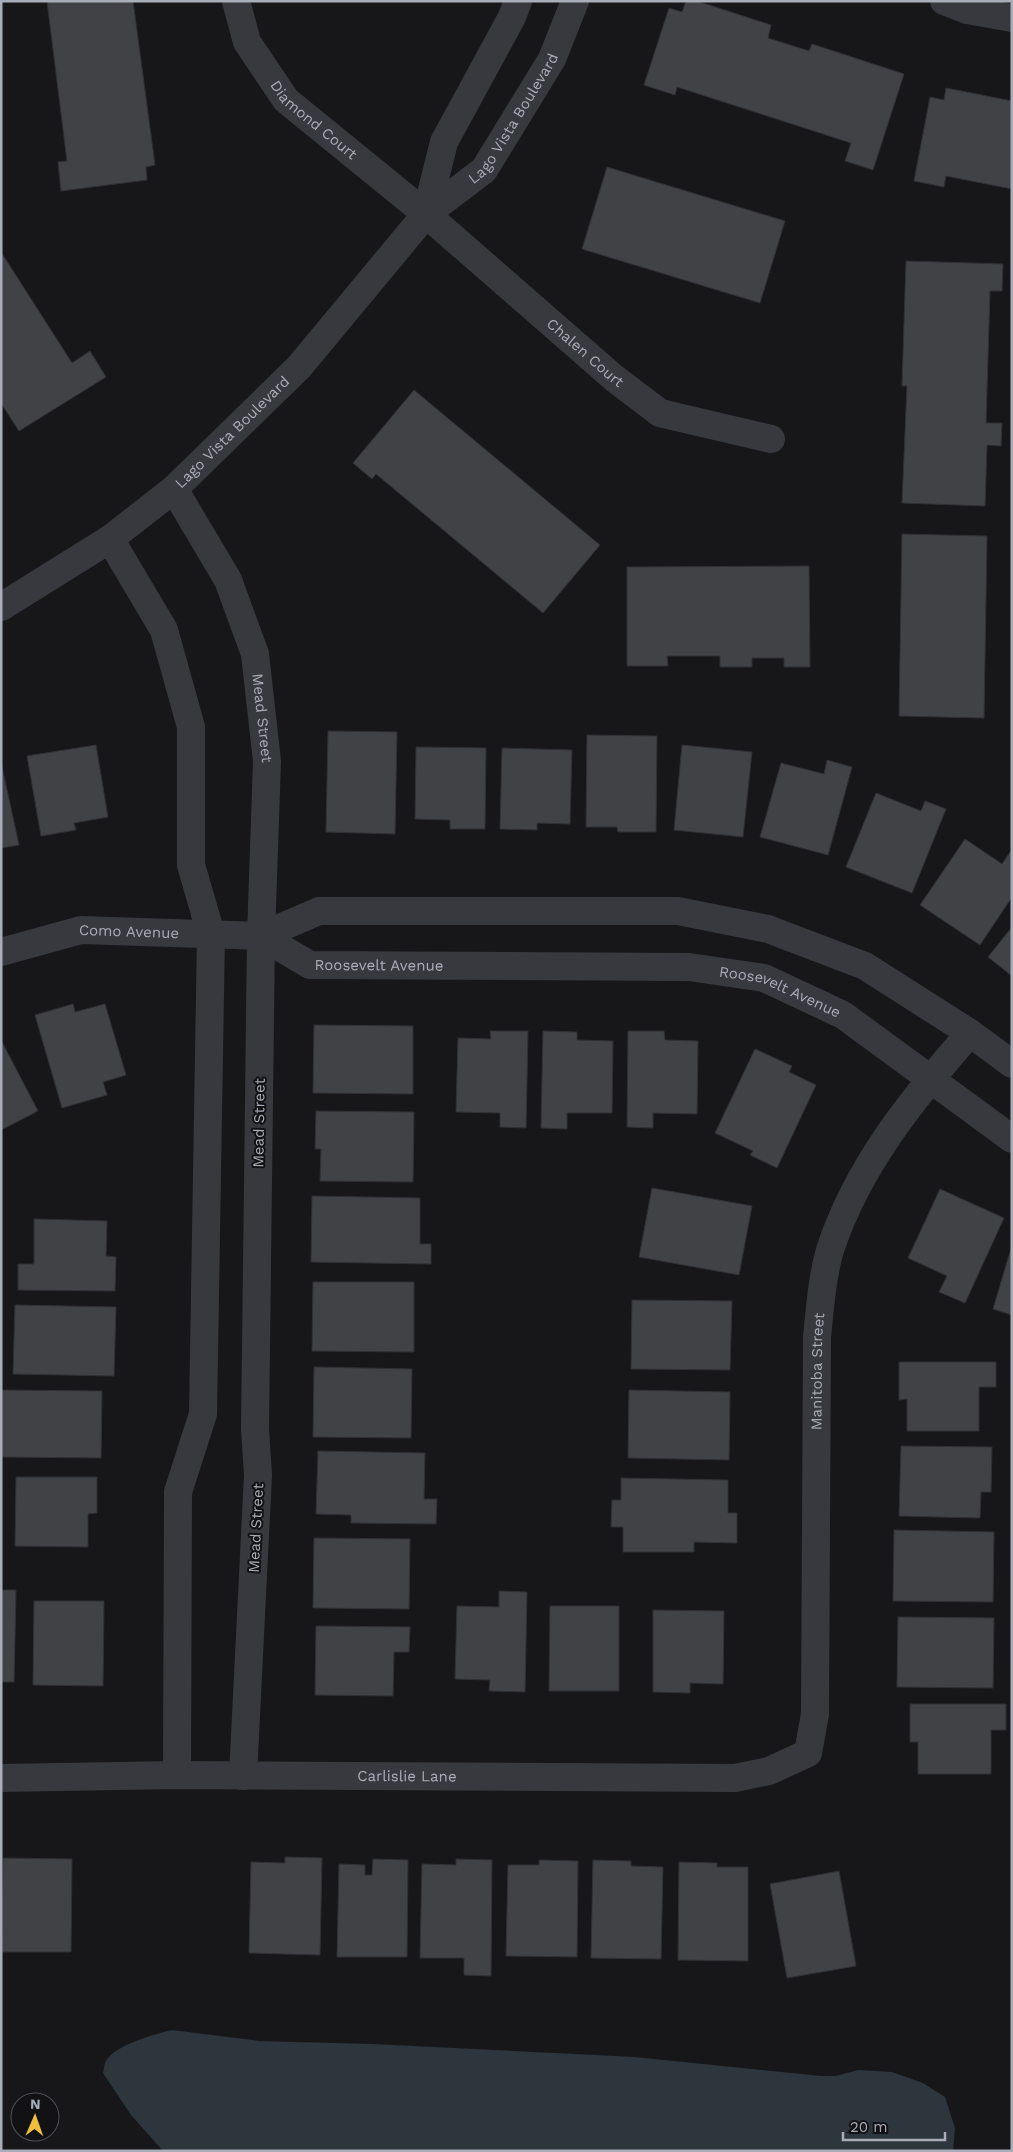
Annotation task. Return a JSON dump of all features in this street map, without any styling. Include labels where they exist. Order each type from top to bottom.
[{"type":"street","name":"Diamond Court","points":[[236,1],[247,42],[286,100],[426,214]]},
{"type":"street","name":"Lago Vista Boulevard","points":[[426,214],[444,142],[512,17],[518,1]]},
{"type":"street","name":"Lago Vista Boulevard","points":[[1,607],[110,539],[174,489],[299,367],[426,214],[484,170],[552,59],[575,1]]},
{"type":"street","points":[[944,1],[967,10],[1012,18]]},
{"type":"street","name":"Chalen Court","points":[[426,214],[614,378],[660,413],[771,439]]},
{"type":"street","name":"Mead Street","points":[[174,489],[228,580],[255,654],[267,761],[261,936],[255,1429],[258,1475],[243,1776]]},
{"type":"street","points":[[110,539],[164,630],[191,727],[191,865],[211,934],[203,1414],[178,1492],[177,1775]]},
{"type":"street","points":[[261,936],[319,911],[678,911],[768,929],[865,966],[970,1033],[1012,1064]]},
{"type":"street","name":"Como Avenue","points":[[1,952],[81,930],[261,936]]},
{"type":"street","name":"Roosevelt Avenue","points":[[261,936],[310,965],[689,967],[764,978],[843,1015],[1012,1138]]},
{"type":"street","name":"Manitoba Street","points":[[808,1753],[815,1714],[817,1337],[821,1291],[830,1252],[848,1202],[877,1151],[930,1079],[970,1033]]},
{"type":"street","name":"Carlislie Lane","points":[[1,1778],[177,1775],[735,1778],[769,1771],[808,1753]]},
{"type":"shaded area","points":[[172,2030],[259,2041],[372,2044],[635,2057],[821,2076],[836,2076],[858,2070],[892,2072],[923,2083],[945,2097],[955,2128],[953,2151],[163,2151],[131,2115],[103,2073],[106,2061],[111,2055],[126,2045]]},
{"type":"building","points":[[47,1],[133,1],[155,165],[146,167],[147,180],[61,191],[58,162],[67,161]]},
{"type":"building","points":[[686,1],[697,1],[771,25],[768,38],[809,51],[812,44],[904,74],[873,170],[845,161],[851,143],[677,87],[675,95],[644,85],[669,8],[682,12]]},
{"type":"building","points":[[946,88],[1012,101],[1012,189],[946,176],[944,187],[914,181],[930,97],[944,100]]},
{"type":"building","points":[[607,167],[785,221],[760,303],[582,249]]},
{"type":"building","points":[[1,252],[72,363],[90,351],[106,377],[19,431],[1,403]]},
{"type":"building","points":[[906,261],[1003,264],[1002,291],[990,291],[986,423],[1002,423],[1001,446],[987,445],[985,506],[902,503],[907,386],[902,386]]},
{"type":"building","points":[[414,390],[600,545],[543,613],[376,474],[372,479],[353,463]]},
{"type":"building","points":[[902,534],[987,536],[984,718],[899,716]]},
{"type":"building","points":[[809,566],[810,667],[784,667],[784,658],[752,658],[752,667],[720,667],[720,656],[667,656],[668,666],[627,666],[627,567]]},
{"type":"building","points":[[328,731],[397,732],[395,834],[326,832]]},
{"type":"building","points":[[587,735],[657,736],[656,832],[618,832],[617,827],[586,827]]},
{"type":"building","points":[[96,745],[108,817],[74,823],[76,830],[41,836],[27,756]]},
{"type":"building","points":[[682,745],[752,752],[743,837],[674,830]]},
{"type":"building","points":[[416,747],[486,748],[485,829],[450,829],[450,820],[415,819]]},
{"type":"building","points":[[502,748],[572,750],[570,824],[537,823],[537,830],[500,829]]},
{"type":"building","points":[[827,760],[852,767],[828,855],[760,837],[781,763],[824,774]]},
{"type":"building","points":[[1,762],[19,845],[1,848]]},
{"type":"building","points":[[876,793],[921,811],[925,801],[946,809],[912,893],[846,867]]},
{"type":"building","points":[[965,839],[1002,864],[1010,852],[1012,853],[1012,897],[980,945],[920,905]]},
{"type":"building","points":[[1012,927],[1012,976],[988,957]]},
{"type":"building","points":[[73,1004],[75,1012],[105,1004],[126,1075],[103,1082],[107,1095],[62,1108],[35,1015]]},
{"type":"building","points":[[314,1025],[413,1026],[413,1094],[313,1093]]},
{"type":"building","points":[[490,1031],[528,1031],[526,1128],[500,1127],[500,1113],[456,1112],[458,1038],[491,1039]]},
{"type":"building","points":[[543,1031],[577,1032],[577,1040],[613,1041],[612,1113],[567,1113],[567,1129],[541,1128]]},
{"type":"building","points":[[628,1031],[664,1031],[665,1040],[698,1041],[697,1114],[653,1113],[653,1128],[627,1127]]},
{"type":"building","points":[[1,1040],[38,1111],[1,1130]]},
{"type":"building","points":[[755,1049],[792,1066],[789,1072],[816,1085],[777,1168],[750,1155],[753,1151],[715,1133]]},
{"type":"building","points":[[316,1111],[414,1112],[413,1182],[320,1181],[321,1149],[315,1149]]},
{"type":"building","points":[[652,1188],[752,1206],[739,1275],[639,1257]]},
{"type":"building","points":[[940,1189],[1004,1218],[965,1303],[939,1292],[947,1276],[908,1258]]},
{"type":"building","points":[[312,1196],[420,1198],[420,1244],[431,1244],[431,1264],[311,1262]]},
{"type":"building","points":[[34,1219],[107,1221],[106,1256],[116,1257],[115,1291],[18,1290],[18,1264],[34,1264]]},
{"type":"building","points":[[1012,1245],[1012,1315],[993,1309]]},
{"type":"building","points":[[313,1282],[414,1282],[414,1352],[312,1351]]},
{"type":"building","points":[[632,1300],[732,1301],[730,1370],[631,1369]]},
{"type":"building","points":[[15,1305],[116,1307],[114,1376],[13,1374]]},
{"type":"building","points":[[899,1362],[996,1362],[996,1387],[979,1387],[979,1431],[907,1431],[907,1399],[899,1400]]},
{"type":"building","points":[[314,1367],[412,1369],[411,1438],[313,1437]]},
{"type":"building","points":[[1,1390],[102,1391],[101,1458],[1,1457]]},
{"type":"building","points":[[629,1390],[730,1392],[729,1460],[628,1458]]},
{"type":"building","points":[[901,1446],[992,1447],[991,1492],[981,1492],[980,1518],[899,1516]]},
{"type":"building","points":[[318,1451],[425,1453],[424,1499],[437,1499],[436,1524],[351,1523],[351,1515],[316,1514]]},
{"type":"building","points":[[16,1477],[97,1477],[97,1513],[88,1514],[88,1547],[15,1546]]},
{"type":"building","points":[[621,1478],[728,1480],[728,1513],[737,1513],[737,1543],[694,1542],[694,1552],[623,1552],[623,1527],[611,1527],[612,1500],[621,1500]]},
{"type":"building","points":[[894,1530],[994,1532],[993,1602],[893,1601]]},
{"type":"building","points":[[314,1538],[410,1539],[409,1609],[313,1608]]},
{"type":"building","points":[[1,1590],[16,1590],[14,1682],[1,1682]]},
{"type":"building","points":[[499,1591],[527,1592],[525,1692],[489,1691],[490,1680],[455,1679],[457,1606],[499,1607]]},
{"type":"building","points":[[34,1601],[104,1601],[103,1686],[33,1685]]},
{"type":"building","points":[[550,1606],[619,1606],[619,1691],[549,1691]]},
{"type":"building","points":[[653,1610],[724,1611],[723,1684],[690,1683],[690,1693],[653,1692]]},
{"type":"building","points":[[898,1617],[994,1618],[993,1688],[897,1687]]},
{"type":"building","points":[[316,1626],[410,1627],[409,1652],[394,1652],[393,1696],[315,1695]]},
{"type":"building","points":[[910,1704],[1006,1704],[1006,1730],[991,1730],[991,1774],[918,1774],[918,1742],[910,1742]]},
{"type":"building","points":[[285,1857],[322,1858],[320,1955],[249,1953],[251,1862],[285,1863]]},
{"type":"building","points":[[3,1858],[72,1859],[71,1952],[2,1952]]},
{"type":"building","points":[[373,1859],[408,1860],[407,1957],[337,1957],[339,1864],[365,1865],[365,1875],[372,1875]]},
{"type":"building","points":[[456,1859],[492,1860],[491,1976],[464,1975],[464,1958],[420,1958],[422,1864],[456,1865]]},
{"type":"building","points":[[539,1860],[578,1861],[577,1957],[506,1956],[508,1865],[539,1865]]},
{"type":"building","points":[[593,1860],[631,1861],[631,1866],[663,1867],[661,1959],[591,1958]]},
{"type":"building","points":[[679,1862],[717,1863],[717,1867],[748,1867],[748,1961],[678,1960]]},
{"type":"building","points":[[839,1871],[856,1966],[787,1978],[770,1884]]}]
